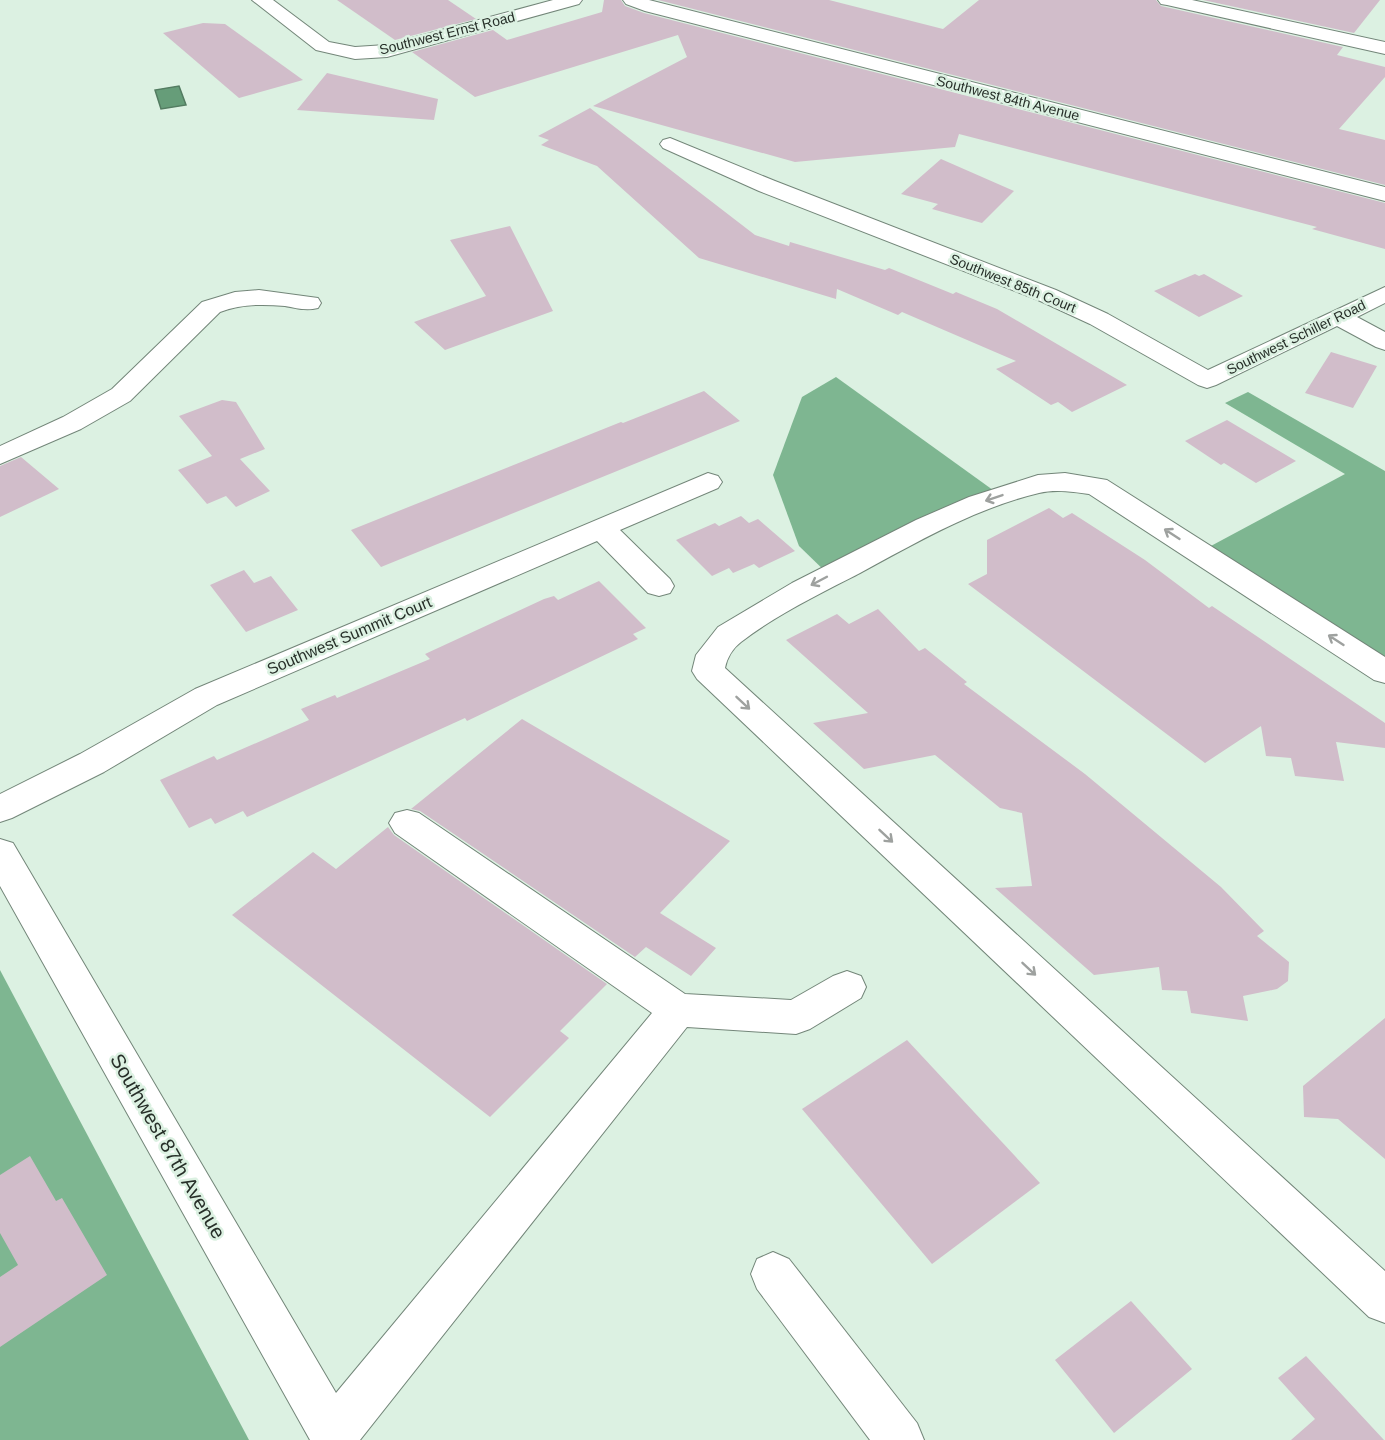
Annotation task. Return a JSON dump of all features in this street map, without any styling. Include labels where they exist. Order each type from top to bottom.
[{"type":"street","name":"Southwest Ernst Road","points":[[261,0],[324,46],[355,53],[387,51],[573,0]]},
{"type":"street","name":"Southwest 84th Avenue","points":[[632,0],[651,8],[1385,194]]},
{"type":"street","points":[[1167,0],[1385,48]]},
{"type":"street","name":"Southwest 85th Court","points":[[670,144],[767,186],[811,201],[1099,318],[1207,380]]},
{"type":"street","name":"Southwest Schiller Road","points":[[1207,380],[1385,294]]},
{"type":"street","points":[[0,456],[72,423],[121,395],[211,307],[228,300],[246,298],[282,298],[309,303]]},
{"type":"street","points":[[1338,317],[1385,342]]},
{"type":"street","name":"Southwest Summit Court","points":[[0,809],[92,763],[206,697],[708,482]]},
{"type":"street","points":[[1385,672],[1097,486],[1065,482],[1038,484],[979,503],[870,554],[786,600],[729,635],[712,655],[708,671],[1385,1301]]},
{"type":"street","points":[[601,528],[659,586]]},
{"type":"street","points":[[407,823],[678,1010],[796,1017],[847,987]]},
{"type":"street","name":"Southwest 87th Avenue","points":[[0,853],[334,1437]]},
{"type":"street","points":[[334,1437],[678,1010]]},
{"type":"street","points":[[773,1274],[900,1440]]},
{"type":"shaded area","points":[[179,86],[186,105],[161,109],[155,90]]},
{"type":"shaded area","points":[[836,377],[1004,498],[832,578],[799,546],[773,475],[802,397]]},
{"type":"shaded area","points":[[1248,392],[1385,471],[1385,663],[1209,547],[1345,474],[1225,403]]},
{"type":"shaded area","points":[[0,970],[249,1440],[0,1440]]},
{"type":"building","points":[[337,0],[448,0],[476,19],[395,40]]},
{"type":"building","points":[[604,0],[621,0],[625,6],[644,13],[1385,203],[1385,249],[1312,229],[1317,227],[959,134],[955,147],[795,162],[593,106],[687,57],[678,35],[475,97],[412,52],[493,30],[507,40],[602,12]]},
{"type":"building","points":[[658,0],[829,0],[943,29],[979,0],[1156,0],[1161,6],[1343,47],[1337,55],[1385,67],[1385,77],[1339,129],[1385,140],[1385,185]]},
{"type":"building","points":[[1203,0],[1380,0],[1354,33]]},
{"type":"building","points":[[203,23],[225,24],[303,80],[239,98],[163,33]]},
{"type":"building","points":[[327,73],[438,99],[434,120],[297,110]]},
{"type":"building","points":[[590,108],[755,235],[789,246],[790,242],[885,270],[889,268],[953,294],[956,292],[997,309],[1127,385],[1072,412],[1058,402],[1051,405],[996,369],[1016,361],[902,312],[898,315],[837,289],[836,299],[699,258],[597,166],[541,145],[549,140],[538,136]]},
{"type":"building","points":[[941,159],[1014,191],[982,223],[932,209],[938,204],[901,194]]},
{"type":"building","points":[[510,226],[553,311],[445,350],[414,322],[486,296],[450,240]]},
{"type":"building","points":[[1195,274],[1199,276],[1204,274],[1243,296],[1199,317],[1154,291]]},
{"type":"building","points":[[1331,352],[1377,366],[1353,408],[1305,393]]},
{"type":"building","points":[[704,391],[740,421],[381,567],[351,530],[621,422]]},
{"type":"building","points":[[222,400],[236,402],[265,449],[240,459],[270,491],[236,507],[226,496],[207,504],[178,470],[212,456],[179,416]]},
{"type":"building","points":[[1227,420],[1296,461],[1256,483],[1224,463],[1221,465],[1185,441]]},
{"type":"building","points":[[21,457],[59,489],[0,517],[0,466]]},
{"type":"building","points":[[1049,508],[1063,518],[1072,513],[1145,560],[1209,608],[1212,606],[1385,723],[1385,748],[1336,742],[1344,781],[1295,776],[1291,758],[1266,756],[1261,726],[1205,763],[968,584],[987,574],[987,540]]},
{"type":"building","points":[[741,516],[749,523],[758,519],[795,551],[759,568],[754,564],[733,573],[729,568],[712,576],[676,540],[715,523],[719,526]]},
{"type":"building","points":[[244,570],[254,583],[271,576],[298,610],[246,632],[210,585]]},
{"type":"building","points":[[599,581],[646,628],[633,634],[638,639],[467,721],[465,718],[247,817],[243,811],[215,824],[211,818],[189,828],[160,780],[214,756],[217,760],[309,720],[301,709],[335,695],[337,698],[430,659],[425,654],[544,599],[554,596],[558,600]]},
{"type":"building","points":[[878,609],[919,651],[925,648],[967,682],[964,684],[1085,774],[1221,887],[1264,931],[1257,936],[1289,962],[1288,981],[1277,989],[1243,996],[1248,1021],[1191,1013],[1187,991],[1162,990],[1159,967],[1094,975],[995,888],[1032,886],[1022,813],[1000,808],[935,755],[864,769],[813,723],[868,713],[786,640],[837,614],[849,624]]},
{"type":"building","points":[[522,719],[730,841],[660,913],[716,948],[691,976],[646,947],[635,957],[420,811],[411,809]]},
{"type":"building","points":[[388,827],[394,835],[607,984],[560,1031],[569,1038],[490,1117],[232,915],[313,852],[336,869]]},
{"type":"building","points":[[1385,1018],[1385,1159],[1338,1119],[1304,1117],[1303,1086]]},
{"type":"building","points":[[907,1040],[1040,1183],[932,1264],[802,1109]]},
{"type":"building","points":[[30,1156],[56,1201],[62,1198],[107,1275],[0,1347],[0,1277],[18,1265],[0,1233],[0,1175]]},
{"type":"building","points":[[1131,1301],[1192,1369],[1114,1433],[1055,1360]]},
{"type":"building","points":[[1306,1356],[1384,1440],[1291,1440],[1315,1419],[1278,1378]]}]
